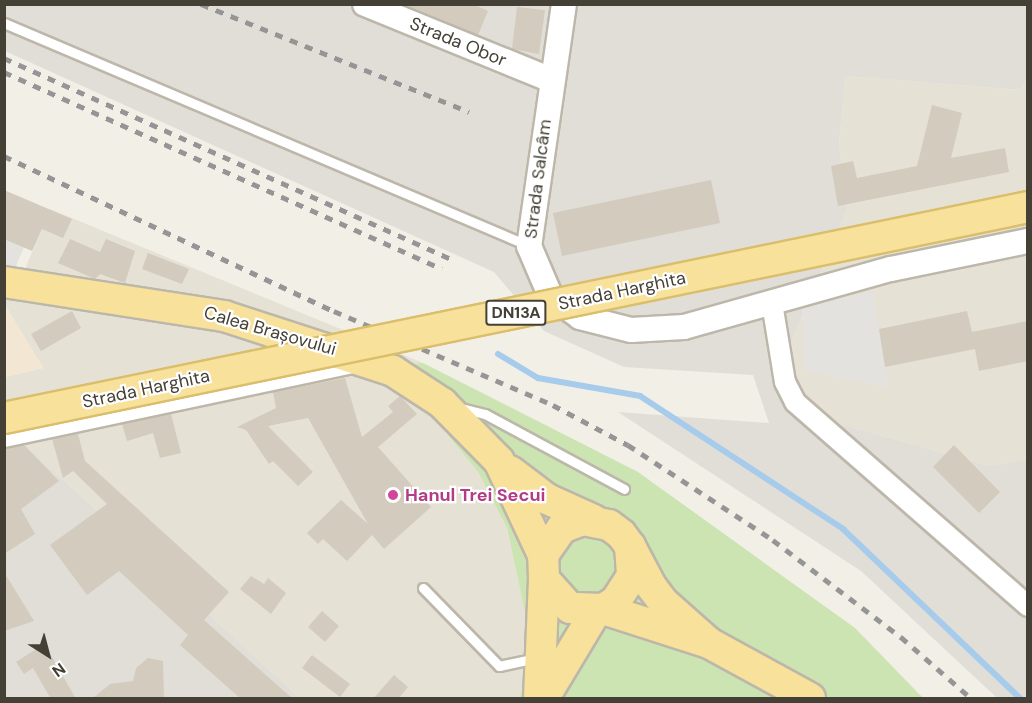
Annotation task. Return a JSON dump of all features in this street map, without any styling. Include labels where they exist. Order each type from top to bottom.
[{"type":"main road","name":"Strada Harghita","points":[[4,418],[1028,207]]},
{"type":"main road","name":"Calea Brașovului","points":[[4,282],[224,315],[366,360],[442,403],[499,462],[547,500],[594,520]]},
{"type":"main road","name":"Calea Brașovului","points":[[499,462],[543,567]]},
{"type":"main road","points":[[541,699],[543,567],[562,528],[594,520],[621,534],[664,603],[709,643]]},
{"type":"main road","points":[[541,699],[599,610],[616,602],[633,576],[630,546]]},
{"type":"main road","points":[[543,567],[570,608],[599,610],[709,643],[810,699]]},
{"type":"street","name":"Strada Obor","points":[[364,4],[551,80]]},
{"type":"street","name":"Strada Salcâm","points":[[564,4],[551,80],[530,246],[550,294],[599,324],[662,330],[772,303]]},
{"type":"street","points":[[1028,241],[891,269],[772,303],[785,382],[795,402],[1028,606]]},
{"type":"street","points":[[4,437],[366,360]]},
{"type":"lane","points":[[4,23],[530,246]]},
{"type":"lane","points":[[442,403],[485,414],[624,489]]},
{"type":"lane","points":[[423,588],[499,666],[543,657]]},
{"type":"shaded area","points":[[5,4],[1027,5],[1027,77],[1021,90],[845,76],[839,144],[847,209],[791,343],[796,389],[808,415],[990,466],[1027,460],[1027,698],[997,698],[861,571],[618,412],[769,423],[753,375],[624,367],[544,331],[494,272],[5,51]]},
{"type":"shaded area","points":[[845,76],[1021,90],[1027,77],[1027,460],[990,466],[808,415],[796,389],[791,343],[847,209],[839,144]]},
{"type":"shaded area","points":[[50,209],[423,363],[362,368],[411,398],[443,429],[478,472],[507,528],[528,626],[528,670],[519,698],[300,698],[19,439],[5,443],[5,377],[43,368],[5,305],[5,270],[25,269]]},
{"type":"shaded area","points":[[5,211],[24,247],[16,266],[5,270]]},
{"type":"shaded area","points":[[873,292],[889,388],[804,370],[802,305]]},
{"type":"shaded area","points":[[5,305],[43,368],[5,377]]},
{"type":"shaded area","points":[[19,439],[300,698],[5,698],[5,443]]},
{"type":"green space","points":[[423,363],[638,472],[855,628],[923,698],[519,698],[528,670],[528,626],[507,528],[478,472],[443,429],[411,398],[360,368]]},
{"type":"building","points":[[404,4],[473,4],[488,11],[478,35]]},
{"type":"building","points":[[517,7],[545,10],[539,54],[512,49]]},
{"type":"building","points":[[932,105],[962,113],[951,158],[1005,148],[1009,172],[838,206],[831,166],[853,161],[857,178],[917,166]]},
{"type":"building","points":[[711,180],[720,223],[562,256],[553,213]]},
{"type":"building","points":[[4,190],[72,219],[63,238],[42,229],[32,251],[4,239]]},
{"type":"building","points":[[70,239],[100,252],[106,239],[135,251],[125,283],[100,274],[95,279],[58,263]]},
{"type":"building","points":[[148,253],[189,269],[182,284],[142,269]]},
{"type":"building","points":[[72,311],[81,328],[41,351],[31,334]]},
{"type":"building","points":[[967,311],[972,332],[1028,321],[1028,361],[979,371],[975,349],[885,367],[879,329]]},
{"type":"building","points":[[345,378],[362,437],[393,412],[388,406],[400,396],[417,414],[378,447],[431,507],[384,549],[372,535],[347,561],[323,539],[318,544],[307,533],[341,500],[368,524],[308,418],[268,426],[313,472],[298,486],[273,461],[269,464],[246,430],[237,427],[276,408],[273,392]]},
{"type":"building","points":[[171,414],[181,453],[160,458],[153,433],[127,441],[122,424]]},
{"type":"building","points":[[78,434],[85,461],[229,592],[204,620],[293,699],[241,699],[180,645],[188,635],[119,571],[87,595],[50,545],[107,504],[73,471],[63,478],[52,439]]},
{"type":"building","points":[[24,445],[59,481],[21,509],[35,534],[4,554],[4,449]]},
{"type":"building","points":[[954,445],[1000,492],[979,513],[933,467]]},
{"type":"building","points":[[4,572],[34,621],[4,631]]},
{"type":"building","points":[[251,576],[264,584],[268,578],[286,593],[271,614],[240,589]]},
{"type":"building","points":[[322,611],[339,626],[325,642],[308,627]]},
{"type":"building","points":[[44,644],[76,699],[51,699],[33,668],[24,674],[16,662]]},
{"type":"building","points":[[312,655],[350,684],[340,697],[302,668]]},
{"type":"building","points":[[148,658],[163,661],[164,699],[92,699],[110,684],[133,681],[136,668]]},
{"type":"building","points":[[394,675],[408,687],[398,699],[373,699]]},
{"type":"waterway","points":[[498,354],[538,378],[640,396],[843,529],[1020,698]]},
{"type":"railway","points":[[201,4],[469,112]]},
{"type":"railway","points":[[4,58],[450,258]]},
{"type":"railway","points":[[4,72],[442,269]]},
{"type":"railway","points":[[4,156],[334,311],[553,405],[628,445],[773,540],[901,637],[971,698]]},
{"type":"place","name":"Hanul Trei Secui","points":[[393,495]]}]
